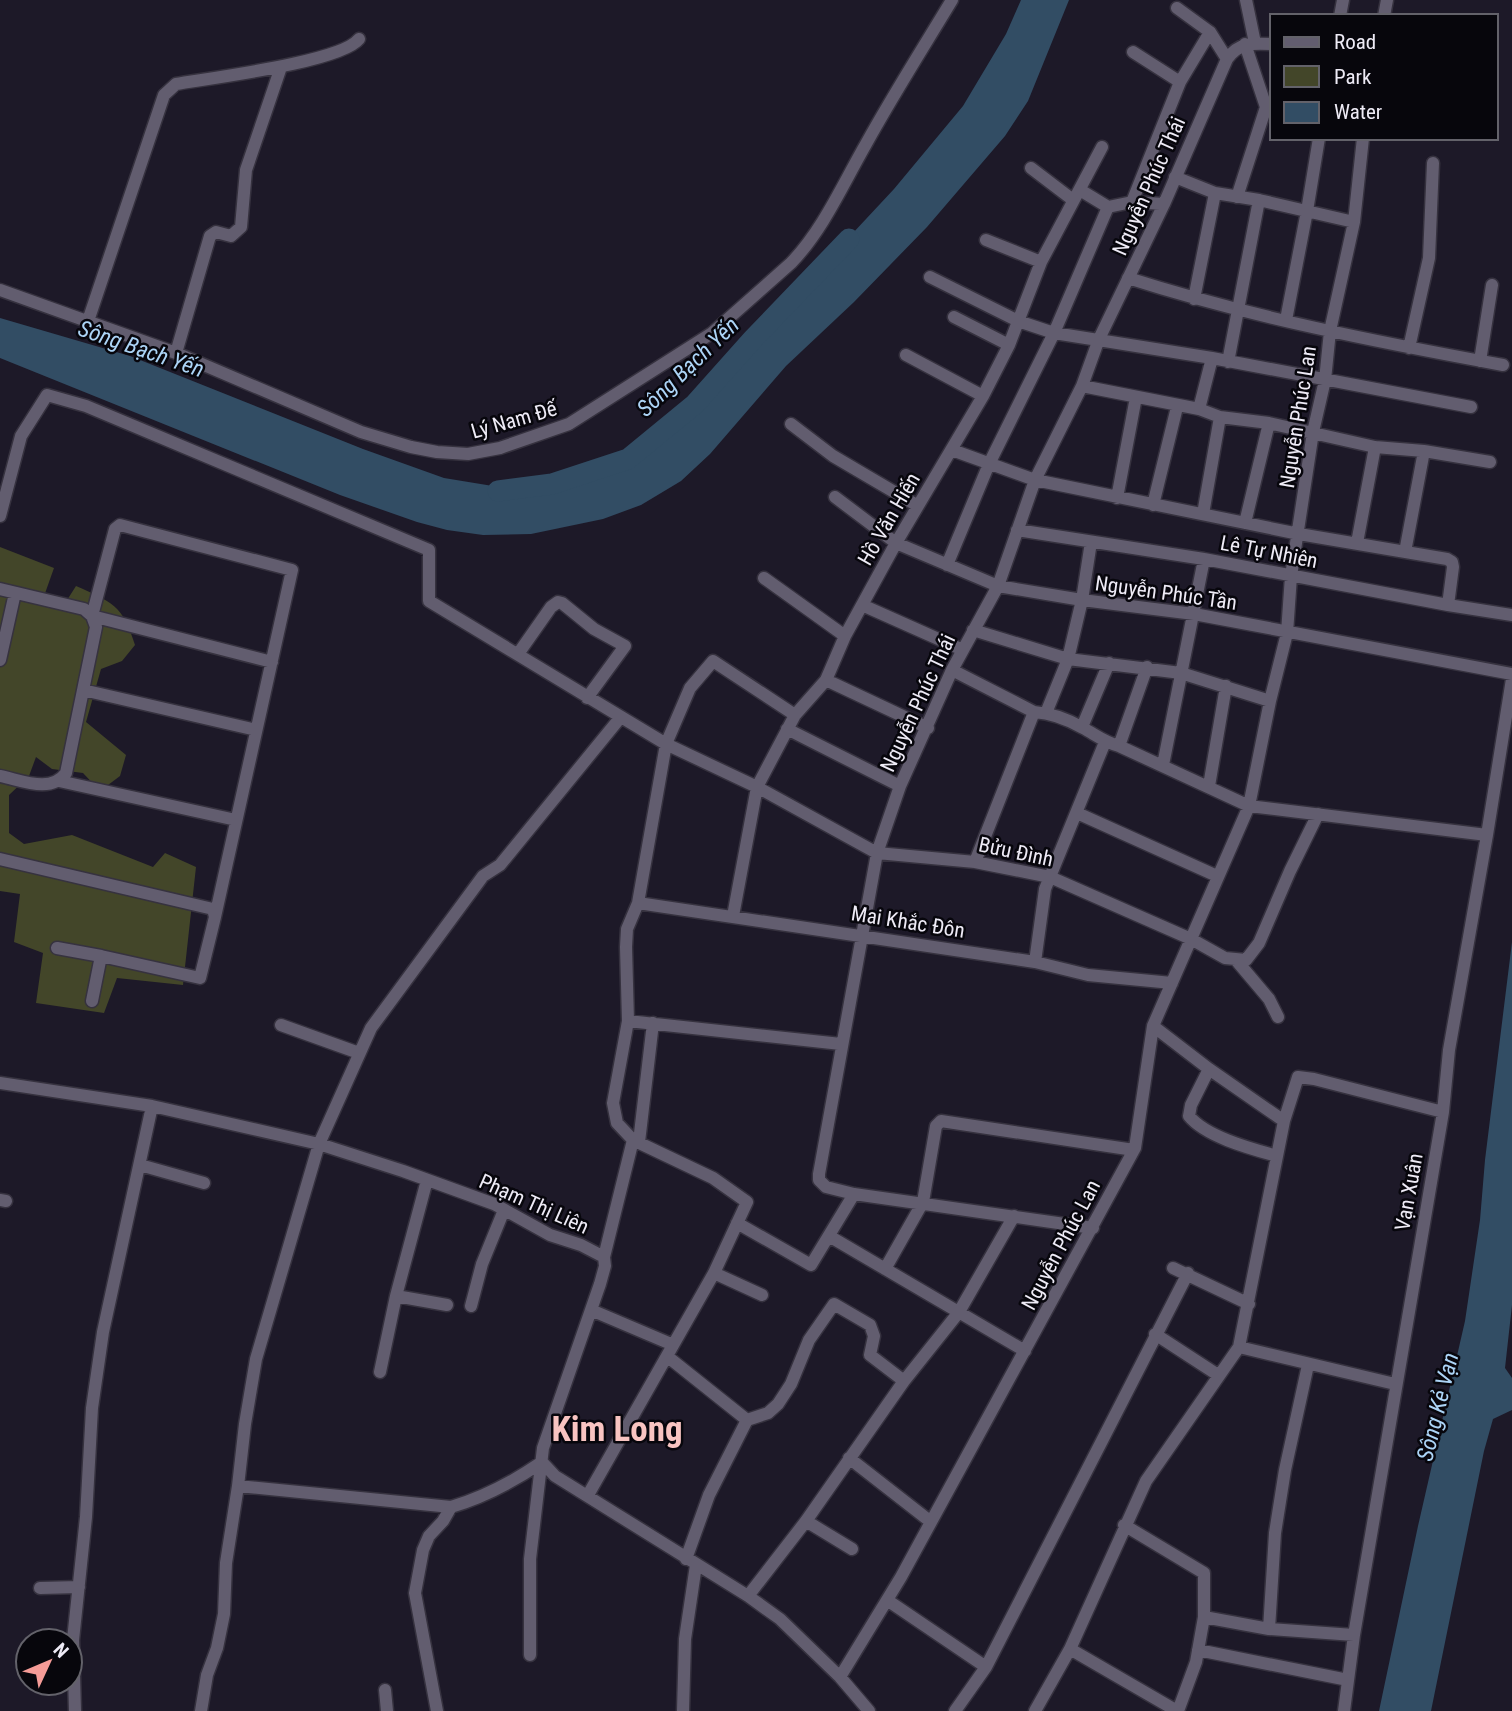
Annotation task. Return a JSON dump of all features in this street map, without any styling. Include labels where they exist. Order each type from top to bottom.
[{"type":"street","name":"Lý Nam Đế","points":[[0,290],[176,353],[361,432],[437,452],[468,454],[500,449],[569,424],[712,333],[802,252],[952,0]]},
{"type":"street","points":[[1237,197],[1269,108],[1250,43],[1246,0]]},
{"type":"street","points":[[1177,8],[1210,33],[1227,60]]},
{"type":"street","points":[[1132,202],[1180,82],[1210,33]]},
{"type":"street","points":[[88,321],[164,95],[176,84],[281,67],[349,49],[359,39]]},
{"type":"street","points":[[1250,43],[1270,44]]},
{"type":"street","name":"Nguyễn Phúc Thái","points":[[1093,1228],[854,1194],[826,1187],[819,1180],[877,853],[901,786],[952,670],[998,586],[1035,480],[1082,386],[1098,339],[1164,204],[1227,60],[1237,48],[1250,43]]},
{"type":"street","points":[[1133,52],[1180,82]]},
{"type":"street","points":[[176,353],[208,240],[213,233],[231,236],[242,228],[246,170],[281,67]]},
{"type":"street","points":[[1286,320],[1319,140]]},
{"type":"street","name":"Nguyễn Phúc Lan","points":[[840,1677],[931,1522],[1134,1150],[1153,1026],[1249,806],[1287,633],[1292,576],[1313,432],[1325,380],[1330,331],[1354,222],[1363,140]]},
{"type":"street","name":"Hồ Văn Hiến","points":[[733,916],[757,787],[795,715],[826,680],[845,636],[895,543],[983,396],[1009,345],[1041,262],[1102,147]]},
{"type":"street","points":[[1409,348],[1429,258],[1433,163]]},
{"type":"street","points":[[1031,168],[1077,195],[1108,207],[1132,202],[1164,204]]},
{"type":"street","points":[[1175,177],[1215,192],[1354,222]]},
{"type":"street","points":[[1194,299],[1215,192]]},
{"type":"street","points":[[1228,362],[1259,200]]},
{"type":"street","points":[[947,565],[989,464],[1054,333],[1108,207]]},
{"type":"street","points":[[986,240],[1041,262]]},
{"type":"street","points":[[930,277],[1018,321],[1054,333],[1213,358],[1471,407]]},
{"type":"street","points":[[1128,278],[1239,310],[1409,348],[1503,365]]},
{"type":"street","points":[[1480,360],[1492,285]]},
{"type":"street","points":[[954,317],[1009,345]]},
{"type":"street","points":[[906,355],[983,396]]},
{"type":"street","points":[[1199,409],[1213,358]]},
{"type":"street","points":[[1082,386],[1177,407],[1199,409],[1220,417],[1269,423],[1374,446],[1490,462]]},
{"type":"street","name":"Bửu Đình","points":[[0,516],[22,436],[47,395],[86,405],[429,550],[429,601],[666,744],[757,787],[877,853],[975,862],[1050,877],[1191,939],[1225,958],[1236,960]]},
{"type":"street","points":[[1117,498],[1136,397]]},
{"type":"street","points":[[1153,505],[1177,407]]},
{"type":"street","points":[[1203,514],[1220,417]]},
{"type":"street","points":[[1245,523],[1269,423]]},
{"type":"street","points":[[791,424],[833,456],[918,506]]},
{"type":"street","points":[[1357,543],[1374,446]]},
{"type":"street","points":[[952,450],[1035,480],[1299,534],[1447,559],[1452,562],[1453,567],[1448,605]]},
{"type":"street","points":[[1405,552],[1424,452]]},
{"type":"street","name":"Nguyễn Phúc Tần","points":[[835,497],[895,543],[998,586],[1194,614],[1512,674]]},
{"type":"street","points":[[57,948],[200,978],[292,570],[120,525],[115,528],[92,616],[95,632],[68,768],[59,781]]},
{"type":"street","name":"Lê Tự Nhiên","points":[[1017,530],[1204,559],[1512,615]]},
{"type":"street","points":[[975,862],[1040,712],[1068,659],[1082,600],[1091,542]]},
{"type":"street","points":[[1163,765],[1204,559]]},
{"type":"street","points":[[764,578],[845,636]]},
{"type":"street","points":[[0,589],[79,607],[92,616],[272,662]]},
{"type":"street","points":[[0,660],[15,593]]},
{"type":"street","points":[[517,654],[551,607],[558,602],[562,603],[594,629],[625,646],[587,698]]},
{"type":"street","points":[[862,605],[963,650]]},
{"type":"street","points":[[973,630],[1068,659],[1181,673],[1270,701]]},
{"type":"street","points":[[588,1495],[714,1273],[747,1202],[713,1178],[636,1141],[617,1123],[613,1103],[628,1021],[627,929],[638,903],[666,744],[690,688],[713,661],[795,715]]},
{"type":"street","points":[[1082,727],[1109,663]]},
{"type":"street","points":[[1119,746],[1147,667]]},
{"type":"street","points":[[952,670],[1040,712],[1082,727],[1104,742],[1163,765],[1249,806],[1487,835]]},
{"type":"street","name":"Vạn Xuân","points":[[1344,1711],[1395,1384],[1443,1112],[1449,1049],[1512,679]]},
{"type":"street","points":[[826,680],[928,728]]},
{"type":"street","points":[[1209,786],[1226,686]]},
{"type":"street","points":[[83,690],[256,730]]},
{"type":"street","points":[[201,1711],[206,1675],[217,1648],[224,1614],[226,1563],[256,1359],[319,1144],[371,1028],[461,903],[483,876],[500,865],[620,718]]},
{"type":"street","points":[[787,729],[901,786]]},
{"type":"street","points":[[1035,962],[1045,889],[1104,742]]},
{"type":"street","points":[[0,776],[47,785],[59,781],[236,820]]},
{"type":"street","points":[[1077,813],[1217,876]]},
{"type":"street","points":[[1236,960],[1246,960],[1259,943],[1318,814]]},
{"type":"street","points":[[0,859],[207,906],[213,909],[215,917]]},
{"type":"street","name":"Mai Khắc Đôn","points":[[638,903],[862,934],[1035,962],[1088,975],[1172,983]]},
{"type":"street","points":[[92,1001],[101,956]]},
{"type":"street","points":[[1236,960],[1269,999],[1278,1017]]},
{"type":"street","points":[[628,1021],[841,1044]]},
{"type":"street","points":[[604,1257],[636,1141],[653,1023]]},
{"type":"street","points":[[281,1025],[359,1053]]},
{"type":"street","points":[[1153,1026],[1284,1121]]},
{"type":"street","points":[[1209,1069],[1191,1105],[1189,1116],[1217,1135],[1277,1156]]},
{"type":"street","points":[[1041,1709],[1146,1481],[1239,1348],[1284,1121],[1298,1077],[1443,1112]]},
{"type":"street","name":"Phạm Thị Liên","points":[[0,1083],[152,1106],[319,1144],[494,1204],[550,1235],[582,1245],[604,1257],[605,1265],[591,1310],[543,1448],[537,1481],[530,1559],[530,1656]]},
{"type":"street","points":[[75,1711],[73,1640],[86,1517],[92,1408],[101,1345],[152,1106]]},
{"type":"street","points":[[885,1269],[923,1202],[936,1126],[941,1122],[1134,1150]]},
{"type":"street","points":[[140,1165],[204,1183]]},
{"type":"street","points":[[380,1372],[396,1296],[427,1180]]},
{"type":"street","points":[[737,1223],[811,1265],[854,1194]]},
{"type":"street","points":[[471,1306],[482,1265],[504,1210]]},
{"type":"street","points":[[748,1595],[806,1521],[904,1381],[959,1312],[1014,1216]]},
{"type":"street","points":[[829,1236],[1025,1351]]},
{"type":"street","points":[[1173,1268],[1249,1304]]},
{"type":"street","points":[[714,1273],[762,1295]]},
{"type":"street","points":[[956,1711],[986,1667],[1188,1273]]},
{"type":"street","points":[[396,1296],[447,1305]]},
{"type":"street","points":[[683,1711],[691,1562],[709,1495],[747,1420],[768,1413],[778,1404],[791,1384],[809,1340],[834,1304],[870,1325],[874,1336],[870,1355],[904,1381]]},
{"type":"street","points":[[591,1310],[670,1351],[747,1420]]},
{"type":"street","points":[[1155,1334],[1218,1375]]},
{"type":"street","points":[[1239,1348],[1395,1384]]},
{"type":"street","points":[[1269,1629],[1275,1533],[1285,1470],[1308,1365]]},
{"type":"street","points":[[849,1458],[931,1522]]},
{"type":"street","points":[[238,1486],[451,1507],[481,1498],[518,1479],[542,1462],[555,1476],[748,1595],[780,1619],[840,1677],[869,1711]]},
{"type":"street","points":[[437,1711],[415,1593],[423,1550],[429,1536],[451,1507]]},
{"type":"street","points":[[806,1521],[852,1549]]},
{"type":"street","points":[[1070,1649],[1178,1711],[1196,1662],[1204,1617],[1204,1573],[1124,1525]]},
{"type":"street","points":[[40,1588],[79,1587]]},
{"type":"street","points":[[887,1600],[986,1667]]},
{"type":"street","points":[[1204,1617],[1269,1629],[1354,1635]]},
{"type":"street","points":[[1198,1650],[1348,1680]]},
{"type":"street","points":[[385,1690],[387,1711]]},
{"type":"green space","points":[[0,547],[54,568],[43,599],[62,608],[76,586],[114,606],[126,621],[135,645],[122,661],[101,669],[86,722],[126,755],[120,776],[100,791],[83,773],[52,769],[36,757],[29,776],[9,795],[9,833],[24,844],[72,835],[153,867],[165,853],[196,867],[183,985],[117,978],[104,1013],[36,1003],[43,953],[14,942],[20,894],[0,891]]},
{"type":"water","points":[[1021,0],[1069,0],[1028,101],[1005,136],[927,227],[854,302],[786,366],[710,454],[681,481],[641,505],[603,519],[531,534],[483,535],[417,522],[340,495],[0,358],[0,318],[130,356],[363,449],[444,478],[505,488],[549,487],[588,477],[645,447],[685,413],[894,189],[963,106],[1006,34]]},
{"type":"water","points":[[1512,942],[1512,1305],[1505,1368],[1512,1378],[1512,1410],[1493,1419],[1484,1451],[1431,1711],[1379,1711],[1465,1321],[1480,1220]]},
{"type":"waterway","name":"Sông Bạch Yến","points":[[498,491],[552,484],[628,459],[695,404],[849,239]]},
{"type":"district","name":"Kim Long","points":[[617,1429]]},
{"type":"water label","name":"Sông Kẻ Vạn","points":[[1438,1407]]}]
